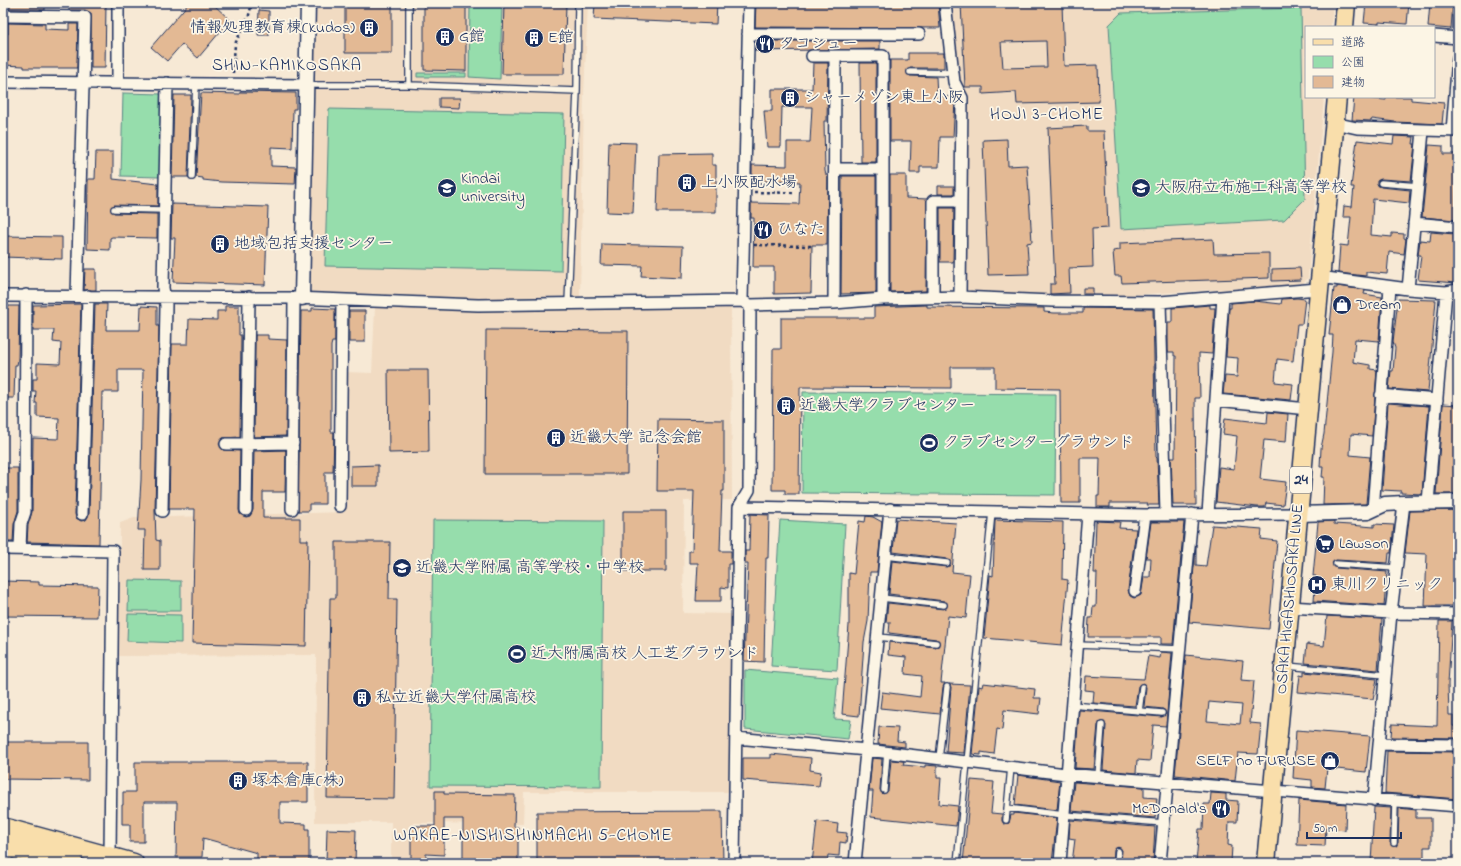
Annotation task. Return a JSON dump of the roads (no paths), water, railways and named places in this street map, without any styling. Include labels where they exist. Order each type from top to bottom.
[{"type":"highway","points":[[3,845],[72,863]]},
{"type":"main road","points":[[1345,26],[1346,3]]},
{"type":"main road","name":"OSAKA HIGASHIOSAKA LINE","points":[[1266,863],[1337,98]]},
{"type":"main road","points":[[3,827],[134,863]]},
{"type":"street","points":[[118,3],[118,83]]},
{"type":"street","points":[[292,509],[308,3]]},
{"type":"street","points":[[734,863],[739,507],[749,490],[746,303],[743,244],[749,3]]},
{"type":"street","points":[[945,3],[954,82],[962,98],[960,297]]},
{"type":"street","points":[[3,16],[84,17],[82,514]]},
{"type":"street","points":[[748,34],[919,34]]},
{"type":"street","points":[[1435,36],[1458,38]]},
{"type":"street","points":[[812,56],[883,56],[883,298]]},
{"type":"street","points":[[834,56],[834,303]]},
{"type":"street","points":[[1334,123],[1357,128],[1455,131],[1458,58]]},
{"type":"street","points":[[3,82],[306,85]]},
{"type":"street","points":[[162,511],[165,296],[163,288],[167,83]]},
{"type":"street","points":[[1408,289],[1423,131]]},
{"type":"street","points":[[834,169],[883,169]]},
{"type":"street","points":[[933,298],[933,201],[961,201]]},
{"type":"street","points":[[1414,223],[1458,227]]},
{"type":"street","points":[[3,296],[249,297],[478,305],[568,303],[834,303],[883,298],[960,297],[1052,301],[1160,302],[1223,297],[1319,283],[1446,292],[1458,290]]},
{"type":"street","points":[[1373,510],[1390,287]]},
{"type":"street","points":[[1428,502],[1446,292]]},
{"type":"street","points":[[20,549],[21,524],[25,512],[26,295]]},
{"type":"street","points":[[246,510],[249,297]]},
{"type":"street","points":[[1208,514],[1223,297]]},
{"type":"street","points":[[340,506],[342,300]]},
{"type":"street","points":[[1160,302],[1166,514]]},
{"type":"street","points":[[1381,396],[1437,400]]},
{"type":"street","points":[[1216,400],[1308,408]]},
{"type":"street","points":[[226,444],[293,443]]},
{"type":"street","points":[[739,507],[1145,515],[1299,514],[1368,512],[1385,504],[1458,502]]},
{"type":"street","points":[[1374,800],[1391,614],[1404,503]]},
{"type":"street","points":[[855,863],[890,509]]},
{"type":"street","points":[[1060,863],[1088,514]]},
{"type":"street","points":[[1160,863],[1192,514]]},
{"type":"street","points":[[1135,591],[1145,515]]},
{"type":"street","points":[[3,549],[113,551],[110,856]]},
{"type":"street","points":[[1289,607],[1391,614],[1458,614]]},
{"type":"street","points":[[736,738],[887,752],[1066,774],[1458,806]]},
{"type":"street","points":[[1378,744],[1458,745]]},
{"type":"lane","points":[[409,3],[409,85]]},
{"type":"lane","points":[[568,303],[577,91],[578,3]]},
{"type":"lane","points":[[910,72],[953,73]]},
{"type":"lane","points":[[192,177],[196,84]]},
{"type":"lane","points":[[306,85],[409,85],[577,91]]},
{"type":"lane","points":[[1381,183],[1418,186]]},
{"type":"lane","points":[[114,209],[165,210]]},
{"type":"lane","points":[[957,863],[992,512]]},
{"type":"lane","points":[[886,556],[948,563]]},
{"type":"lane","points":[[1336,564],[1396,568]]},
{"type":"lane","points":[[882,598],[944,605]]},
{"type":"lane","points":[[878,637],[936,643]]},
{"type":"lane","points":[[1077,645],[1180,649]]},
{"type":"lane","points":[[1284,666],[1385,675]]},
{"type":"lane","points":[[939,759],[948,687]]},
{"type":"lane","points":[[1139,711],[1142,687]]},
{"type":"lane","points":[[1072,705],[1162,713]]},
{"type":"lane","points":[[1098,777],[1102,725]]},
{"type":"lane","points":[[884,790],[887,752]]},
{"type":"lane","points":[[1006,820],[1011,767]]},
{"type":"lane","points":[[1394,843],[1395,802]]},
{"type":"lane","points":[[1007,808],[1064,815],[1164,822]]},
{"type":"lane","points":[[1117,863],[1118,851]]},
{"type":"place","name":"情報処理教育棟(kudos)","points":[[369,28]]},
{"type":"place","name":"G館","points":[[445,37]]},
{"type":"place","name":"E館","points":[[534,38]]},
{"type":"place","name":"タコシュー","points":[[765,44]]},
{"type":"place","name":"シャーメゾン東上小阪","points":[[790,98]]},
{"type":"place","name":"上小阪配水場","points":[[687,183]]},
{"type":"place","name":"Kindai university","points":[[447,188]]},
{"type":"place","name":"大阪府立布施工科高等学校","points":[[1141,188]]},
{"type":"place","name":"ひなた","points":[[763,230]]},
{"type":"place","name":"地域包括支援センター","points":[[220,244]]},
{"type":"place","name":"Dream","points":[[1342,305]]},
{"type":"place","name":"近畿大学クラブセンター","points":[[786,406]]},
{"type":"place","name":"近畿大学 記念会館","points":[[556,438]]},
{"type":"place","name":"クラブセンターグラウンド","points":[[929,443]]},
{"type":"place","name":"Lawson","points":[[1325,544]]},
{"type":"place","name":"近畿大学附属 高等学校・中学校","points":[[402,568]]},
{"type":"place","name":"東川クリニック","points":[[1317,585]]},
{"type":"place","name":"近大附属高校 人工芝グラウンド","points":[[517,654]]},
{"type":"place","name":"私立近畿大学付属高校","points":[[362,698]]},
{"type":"place","name":"SELF no FURUSE","points":[[1330,761]]},
{"type":"place","name":"塚本倉庫(株)","points":[[238,781]]},
{"type":"place","name":"McDonald's","points":[[1221,809]]},
{"type":"district","name":"SHIN-KAMIKOSAKA","points":[[287,65]]},
{"type":"district","name":"HOJI 3-CHOME","points":[[1047,114]]},
{"type":"district","name":"WAKAE-NISHISHINMACHI 5-CHOME","points":[[533,835]]}]
